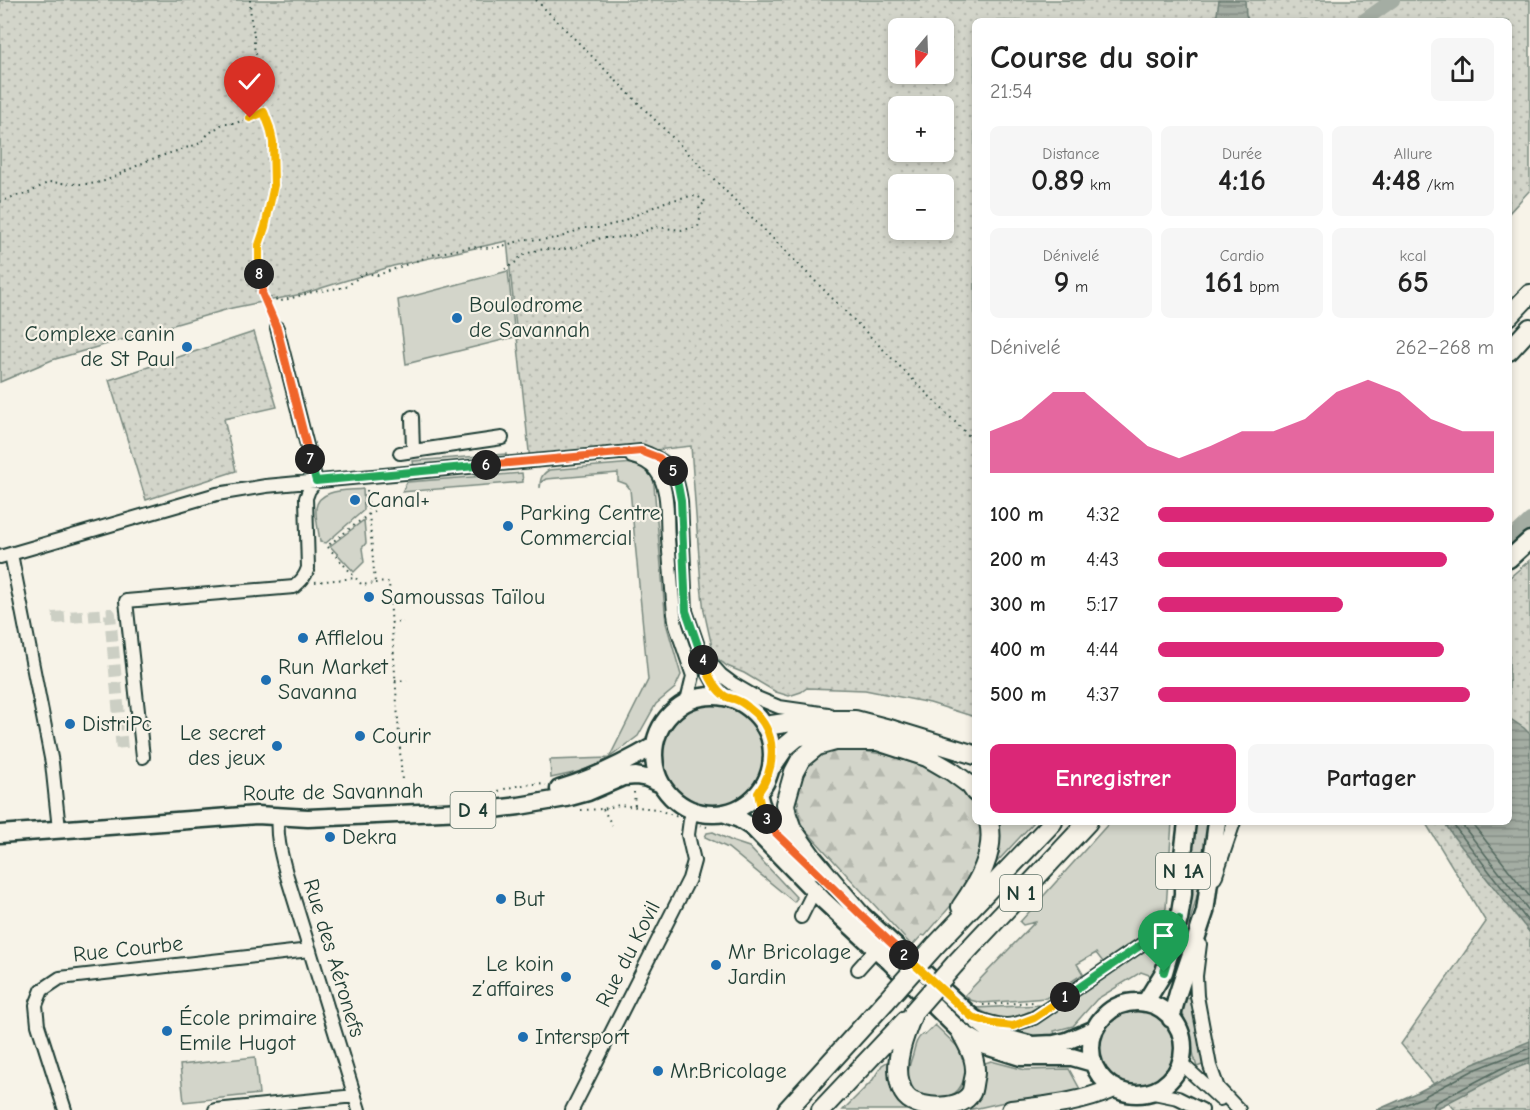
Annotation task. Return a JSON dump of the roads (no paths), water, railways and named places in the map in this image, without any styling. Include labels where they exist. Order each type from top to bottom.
[{"type":"highway","points":[[1512,313],[1530,294]]},
{"type":"highway","points":[[1512,348],[1530,328]]},
{"type":"highway","points":[[765,726],[805,720],[855,720],[972,754]]},
{"type":"highway","points":[[772,766],[785,747],[797,737],[810,734],[841,733],[859,735],[927,757],[951,771],[972,788]]},
{"type":"highway","points":[[860,914],[812,857],[792,829],[785,804],[794,772],[801,759],[817,746],[835,741],[876,741]]},
{"type":"highway","points":[[935,946],[969,896],[986,862],[991,832],[990,825]]},
{"type":"highway","name":"N 1","points":[[787,1110],[935,946],[1050,825]]},
{"type":"highway","name":"N 1","points":[[821,1110],[1085,825]]},
{"type":"highway","points":[[914,1011],[901,1044],[899,1080],[909,1099],[928,1107],[950,1107],[963,1102],[971,1094],[975,1074],[970,1018]]},
{"type":"highway","points":[[1011,1110],[1058,1105],[1114,1088]]},
{"type":"main road","points":[[1512,556],[1530,540]]},
{"type":"main road","points":[[723,813],[742,806],[758,793],[769,776],[772,766],[772,746],[765,726],[753,710],[726,696],[706,695],[677,707],[661,724],[656,735],[654,766],[661,784],[675,800],[694,811],[723,813],[740,819],[753,828],[814,891],[876,949],[995,1035],[1032,1045],[1054,1044],[1095,1029]]},
{"type":"main road","name":"Route de Savannah","points":[[0,834],[59,825],[378,804],[485,802],[542,793],[578,783],[629,761],[654,746]]},
{"type":"main road","name":"Route de Savannah","points":[[0,825],[59,825],[257,815],[308,818],[486,810],[519,807],[567,798],[623,777],[647,777],[661,784]]},
{"type":"main road","points":[[758,793],[767,820],[775,832],[970,1018],[983,1045],[1021,1056],[1072,1057],[1093,1063]]},
{"type":"main road","name":"N 1A","points":[[1145,1003],[1164,972],[1179,919],[1183,894],[1183,855],[1187,825]]},
{"type":"main road","name":"N 1A","points":[[1172,1018],[1204,912],[1212,877],[1217,825]]},
{"type":"main road","points":[[1133,1003],[1155,1006],[1172,1018],[1182,1039],[1182,1051],[1176,1072],[1169,1081],[1149,1092],[1131,1093],[1114,1088],[1105,1082],[1093,1063],[1091,1052],[1091,1040],[1101,1019],[1121,1005],[1133,1003]]},
{"type":"street","points":[[277,328],[316,481]]},
{"type":"street","points":[[402,473],[404,450],[412,417]]},
{"type":"street","points":[[404,450],[502,438]]},
{"type":"street","points":[[59,825],[52,763],[6,555],[217,495],[266,486],[641,451],[659,458],[672,470],[681,501],[686,611],[710,677],[726,696]]},
{"type":"street","points":[[619,454],[643,460],[656,471],[663,487],[674,614],[693,676],[687,701]]},
{"type":"street","points":[[144,757],[126,601],[294,587],[301,581],[308,568],[305,506],[309,490],[316,481]]},
{"type":"street","points":[[697,646],[721,675],[757,698],[779,707],[855,720]]},
{"type":"street","name":"Rue du Kovil","points":[[572,1110],[689,879],[694,861],[688,835],[694,811]]},
{"type":"street","name":"Rue des Aéronefs","points":[[278,817],[277,830],[280,849],[359,1110]]},
{"type":"street","points":[[1212,877],[1233,825]]},
{"type":"street","points":[[801,917],[814,891]]},
{"type":"street","points":[[1204,912],[1196,976],[1197,996],[1210,1066],[1218,1088],[1239,1110]]},
{"type":"street","points":[[970,1018],[1013,1026],[1034,1018],[1179,919]]},
{"type":"street","points":[[858,969],[876,949]]},
{"type":"street","name":"Rue Courbe","points":[[65,1110],[38,1025],[36,1005],[42,990],[60,978],[310,951]]},
{"type":"street","points":[[1180,1062],[1231,1110]]},
{"type":"street","points":[[1149,1092],[1191,1110]]},
{"type":"street","points":[[1149,1092],[1178,1098],[1202,1110]]},
{"type":"street","points":[[215,1110],[355,1096]]},
{"type":"water","points":[[1219,0],[1245,0],[1248,18],[1216,18]]},
{"type":"water","points":[[1512,720],[1530,734],[1530,933],[1446,825],[1512,825]]},
{"type":"water","points":[[1530,1041],[1530,1063],[1506,1072],[1434,1110],[1377,1110],[1471,1065]]},
{"type":"waterway","points":[[1367,18],[1393,0]]},
{"type":"waterway","points":[[1512,537],[1530,520]]},
{"type":"tunnel","points":[[53,618],[110,614],[122,750]]},
{"type":"place","name":"Boulodrome de Savannah","points":[[457,318]]},
{"type":"place","name":"Complexe canin de St Paul","points":[[187,347]]},
{"type":"place","name":"Canal+","points":[[355,500]]},
{"type":"place","name":"Parking Centre Commercial","points":[[508,526]]},
{"type":"place","name":"Samoussas Taïlou","points":[[369,597]]},
{"type":"place","name":"Afflelou","points":[[303,638]]},
{"type":"place","name":"Run Market Savanna","points":[[266,680]]},
{"type":"place","name":"DistriPc","points":[[70,724]]},
{"type":"place","name":"Courir","points":[[360,736]]},
{"type":"place","name":"Le secret des jeux","points":[[277,746]]},
{"type":"place","name":"Dekra","points":[[330,837]]},
{"type":"place","name":"But","points":[[501,899]]},
{"type":"place","name":"Mr Bricolage Jardin","points":[[716,965]]},
{"type":"place","name":"Le koin z’affaires","points":[[566,977]]},
{"type":"place","name":"École primaire Emile Hugot","points":[[167,1031]]},
{"type":"place","name":"Intersport","points":[[523,1037]]},
{"type":"place","name":"Mr.Bricolage","points":[[658,1071]]}]
